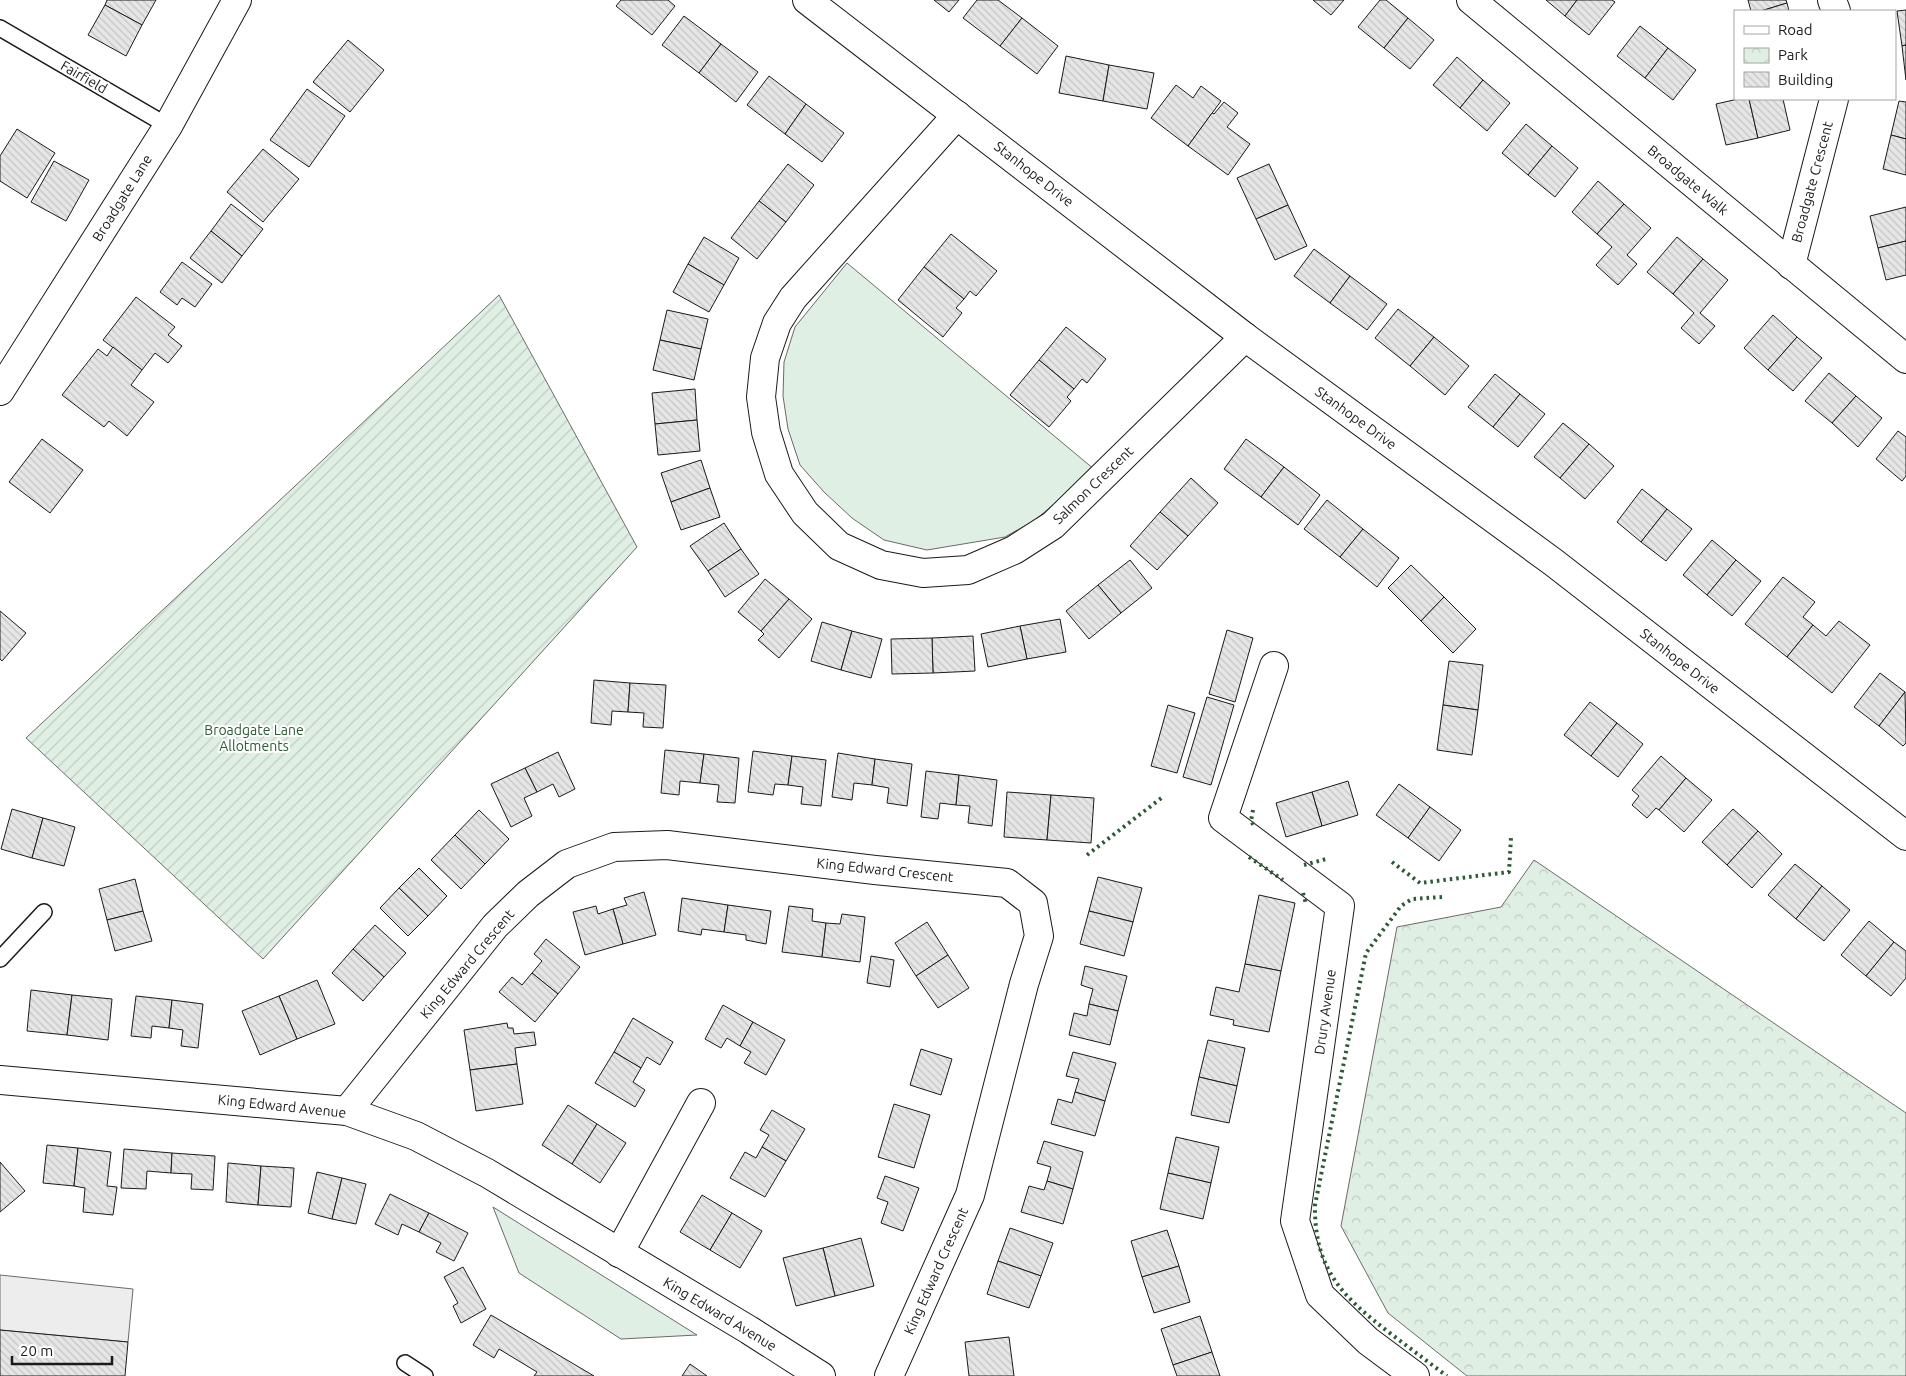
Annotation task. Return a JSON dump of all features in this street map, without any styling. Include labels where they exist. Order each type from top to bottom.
[{"type":"street","name":"Broadgate Lane","points":[[1,386],[168,126],[237,0]]},
{"type":"street","name":"Stanhope Drive","points":[[807,0],[1245,337],[1553,562],[1906,836]]},
{"type":"street","name":"Broadgate Walk","points":[[1471,0],[1906,359]]},
{"type":"street","name":"Broadgate Crescent","points":[[1791,265],[1834,100]]},
{"type":"street","name":"Salmon Crescent","points":[[958,115],[793,298],[777,323],[765,358],[761,397],[766,432],[779,474],[805,513],[840,546],[881,564],[923,573],[968,570],[1014,550],[1053,525],[1245,337]]},
{"type":"street","name":"Drury Avenue","points":[[1274,666],[1223,818],[1340,906],[1295,1221],[1320,1295],[1368,1341],[1415,1376]]},
{"type":"street","name":"King Edward Crescent","points":[[347,1112],[495,926],[528,894],[567,864],[614,847],[667,845],[875,870],[1007,883],[1033,903],[1039,936],[1024,984],[970,1195],[889,1376]]},
{"type":"street","name":"King Edward Avenue","points":[[0,1080],[347,1112],[416,1136],[487,1174],[749,1330],[821,1376]]},
{"type":"street","points":[[619,1253],[701,1102]]},
{"type":"lane","name":"Fairfield","points":[[0,28],[168,126]]},
{"type":"lane","points":[[0,959],[44,912]]},
{"type":"lane","points":[[405,1362],[425,1376]]},
{"type":"green space","points":[[847,263],[1095,470],[1035,520],[1005,537],[927,550],[884,540],[852,518],[824,492],[800,465],[788,429],[783,396],[784,362],[795,327]]},
{"type":"green space","name":"Broadgate Lane Allotments","points":[[499,295],[637,547],[263,959],[26,738]]},
{"type":"green space","points":[[1534,860],[1906,1113],[1906,1376],[1467,1376],[1388,1313],[1341,1226],[1397,927],[1501,907]]},
{"type":"green space","points":[[493,1207],[697,1335],[621,1339],[519,1273]]},
{"type":"shaded area","points":[[0,1275],[133,1289],[128,1342],[0,1330]]},
{"type":"building","points":[[107,0],[156,0],[142,25],[105,5]]},
{"type":"building","points":[[621,0],[668,0],[675,6],[652,35],[616,6]]},
{"type":"building","points":[[934,0],[959,0],[949,12]]},
{"type":"building","points":[[977,0],[998,0],[1022,18],[1000,46],[963,18]]},
{"type":"building","points":[[1313,0],[1344,0],[1331,15]]},
{"type":"building","points":[[1380,0],[1386,0],[1408,18],[1384,48],[1358,27]]},
{"type":"building","points":[[1546,0],[1577,0],[1565,16]]},
{"type":"building","points":[[1577,0],[1612,0],[1615,2],[1589,35],[1565,16]]},
{"type":"building","points":[[1748,0],[1786,0],[1787,3],[1764,10],[1751,10]]},
{"type":"building","points":[[1787,3],[1789,10],[1764,10]]},
{"type":"building","points":[[105,5],[142,25],[126,56],[88,35]]},
{"type":"building","points":[[1906,10],[1906,45],[1902,46],[1897,11]]},
{"type":"building","points":[[684,16],[721,44],[699,73],[662,45]]},
{"type":"building","points":[[1022,18],[1058,46],[1037,74],[1000,46]]},
{"type":"building","points":[[1408,18],[1434,40],[1410,69],[1384,48]]},
{"type":"building","points":[[1640,26],[1668,48],[1645,78],[1617,56]]},
{"type":"building","points":[[348,40],[384,70],[350,112],[313,82]]},
{"type":"building","points":[[721,44],[758,72],[736,102],[699,73]]},
{"type":"building","points":[[1906,45],[1906,80],[1902,46]]},
{"type":"building","points":[[1668,48],[1696,70],[1673,100],[1645,78]]},
{"type":"building","points":[[1066,56],[1109,65],[1103,101],[1059,93]]},
{"type":"building","points":[[1457,57],[1483,80],[1460,108],[1433,85]]},
{"type":"building","points":[[1109,65],[1154,73],[1147,109],[1103,101]]},
{"type":"building","points":[[769,76],[806,104],[785,134],[747,105]]},
{"type":"building","points":[[1483,80],[1510,103],[1487,131],[1460,108]]},
{"type":"building","points":[[1176,85],[1193,98],[1201,86],[1221,101],[1188,146],[1151,118]]},
{"type":"building","points":[[307,89],[345,116],[309,167],[270,140]]},
{"type":"building","points":[[1734,100],[1749,100],[1758,138],[1726,145],[1716,104]]},
{"type":"building","points":[[1749,100],[1783,100],[1790,130],[1758,138]]},
{"type":"building","points":[[1899,101],[1906,102],[1906,139],[1891,135]]},
{"type":"building","points":[[1224,102],[1238,113],[1227,127],[1250,144],[1228,175],[1188,146],[1212,113],[1214,114]]},
{"type":"building","points":[[806,104],[844,133],[822,162],[785,134]]},
{"type":"building","points":[[1526,124],[1552,146],[1528,175],[1502,153]]},
{"type":"building","points":[[17,129],[55,153],[27,198],[0,181],[0,156]]},
{"type":"building","points":[[1891,135],[1906,139],[1906,175],[1883,169]]},
{"type":"building","points":[[1552,146],[1578,168],[1555,197],[1528,175]]},
{"type":"building","points":[[263,149],[299,179],[263,222],[227,192]]},
{"type":"building","points":[[54,161],[89,180],[66,221],[31,202]]},
{"type":"building","points":[[788,164],[814,185],[786,222],[759,201]]},
{"type":"building","points":[[1269,164],[1288,205],[1256,219],[1237,178]]},
{"type":"building","points":[[1598,181],[1624,204],[1597,234],[1572,212]]},
{"type":"building","points":[[759,201],[786,222],[757,259],[731,238]]},
{"type":"building","points":[[231,204],[263,229],[242,256],[211,231]]},
{"type":"building","points":[[1624,204],[1651,228],[1627,255],[1637,264],[1618,285],[1596,265],[1612,247],[1597,234]]},
{"type":"building","points":[[1288,205],[1307,246],[1275,260],[1256,219]]},
{"type":"building","points":[[1906,207],[1906,241],[1878,248],[1870,216]]},
{"type":"building","points":[[211,231],[242,256],[222,283],[190,258]]},
{"type":"building","points":[[951,234],[997,271],[976,296],[970,291],[964,299],[924,267]]},
{"type":"building","points":[[704,237],[739,258],[724,285],[688,264]]},
{"type":"building","points":[[1677,237],[1703,259],[1673,294],[1647,272]]},
{"type":"building","points":[[1906,241],[1906,275],[1886,280],[1878,248]]},
{"type":"building","points":[[1314,249],[1350,276],[1330,303],[1294,276]]},
{"type":"building","points":[[1703,259],[1728,280],[1700,313],[1715,326],[1699,344],[1681,328],[1694,313],[1673,294]]},
{"type":"building","points":[[182,262],[212,284],[195,307],[182,298],[177,305],[160,292]]},
{"type":"building","points":[[688,264],[724,285],[709,312],[673,292]]},
{"type":"building","points":[[924,267],[964,299],[956,308],[962,313],[943,337],[898,300]]},
{"type":"building","points":[[1350,276],[1387,304],[1367,330],[1330,303]]},
{"type":"building","points":[[136,297],[175,327],[168,335],[182,346],[168,363],[155,353],[142,370],[103,340]]},
{"type":"building","points":[[1398,309],[1434,337],[1410,366],[1375,338]]},
{"type":"building","points":[[667,310],[708,319],[701,349],[660,340]]},
{"type":"building","points":[[1773,315],[1797,337],[1768,370],[1744,348]]},
{"type":"building","points":[[1066,327],[1106,359],[1087,383],[1082,379],[1074,389],[1039,360]]},
{"type":"building","points":[[1434,337],[1469,366],[1445,395],[1410,366]]},
{"type":"building","points":[[1797,337],[1822,358],[1793,391],[1768,370]]},
{"type":"building","points":[[660,340],[701,349],[694,380],[653,370]]},
{"type":"building","points":[[113,347],[142,370],[131,385],[154,402],[127,436],[109,421],[104,427],[62,395],[98,349],[107,356]]},
{"type":"building","points":[[1039,360],[1074,389],[1067,397],[1071,401],[1049,427],[1010,395]]},
{"type":"building","points":[[1829,373],[1856,396],[1832,423],[1805,401]]},
{"type":"building","points":[[1495,374],[1520,394],[1493,427],[1468,407]]},
{"type":"building","points":[[695,389],[697,420],[655,424],[652,393]]},
{"type":"building","points":[[1520,394],[1545,414],[1518,447],[1493,427]]},
{"type":"building","points":[[1856,396],[1882,418],[1858,447],[1832,423]]},
{"type":"building","points":[[697,420],[700,451],[658,455],[655,424]]},
{"type":"building","points":[[1563,423],[1589,444],[1560,478],[1534,457]]},
{"type":"building","points":[[1898,431],[1906,437],[1906,476],[1902,481],[1876,459]]},
{"type":"building","points":[[42,439],[83,470],[50,513],[9,482]]},
{"type":"building","points":[[1246,439],[1284,467],[1261,497],[1224,469]]},
{"type":"building","points":[[1589,444],[1614,466],[1585,499],[1560,478]]},
{"type":"building","points":[[701,460],[710,488],[671,502],[661,473]]},
{"type":"building","points":[[1284,467],[1320,495],[1298,525],[1261,497]]},
{"type":"building","points":[[1191,478],[1218,503],[1188,536],[1160,512]]},
{"type":"building","points":[[710,488],[720,517],[681,530],[671,502]]},
{"type":"building","points":[[1642,489],[1667,509],[1641,542],[1617,522]]},
{"type":"building","points":[[1327,500],[1363,529],[1340,557],[1304,529]]},
{"type":"building","points":[[1667,509],[1692,529],[1666,561],[1641,542]]},
{"type":"building","points":[[1160,512],[1188,536],[1157,570],[1130,546]]},
{"type":"building","points":[[724,523],[741,549],[708,571],[690,546]]},
{"type":"building","points":[[1363,529],[1399,558],[1377,587],[1340,557]]},
{"type":"building","points":[[1712,540],[1736,560],[1707,595],[1683,575]]},
{"type":"building","points":[[741,549],[759,574],[725,597],[708,571]]},
{"type":"building","points":[[1130,560],[1152,588],[1121,613],[1098,585]]},
{"type":"building","points":[[1736,560],[1761,581],[1732,616],[1707,595]]},
{"type":"building","points":[[1411,565],[1444,597],[1421,621],[1388,588]]},
{"type":"building","points":[[1783,577],[1815,602],[1803,617],[1813,625],[1787,657],[1745,624]]},
{"type":"building","points":[[765,579],[789,599],[761,631],[738,612]]},
{"type":"building","points":[[1098,585],[1121,613],[1089,639],[1066,611]]},
{"type":"building","points":[[1444,597],[1476,629],[1453,653],[1421,621]]},
{"type":"building","points":[[789,599],[812,619],[779,658],[758,640],[764,634],[761,631]]},
{"type":"building","points":[[0,611],[26,633],[2,661],[0,659]]},
{"type":"building","points":[[1060,619],[1066,652],[1027,659],[1020,626]]},
{"type":"building","points":[[1839,621],[1870,645],[1832,693],[1787,657],[1813,625],[1826,636]]},
{"type":"building","points":[[822,622],[852,631],[841,670],[811,661]]},
{"type":"building","points":[[1020,626],[1027,659],[988,667],[981,634]]},
{"type":"building","points":[[1227,630],[1253,638],[1235,702],[1209,694]]},
{"type":"building","points":[[852,631],[882,639],[871,678],[841,670]]},
{"type":"building","points":[[973,636],[975,671],[933,673],[932,638]]},
{"type":"building","points":[[932,638],[933,673],[892,674],[891,639]]},
{"type":"building","points":[[1449,661],[1483,665],[1478,710],[1443,705]]},
{"type":"building","points":[[1880,673],[1905,692],[1879,726],[1854,707]]},
{"type":"building","points":[[594,680],[630,683],[628,712],[612,711],[611,725],[591,723]]},
{"type":"building","points":[[630,683],[666,685],[663,728],[643,727],[644,713],[628,712]]},
{"type":"building","points":[[1905,692],[1906,743],[1903,746],[1879,726]]},
{"type":"building","points":[[1207,697],[1234,705],[1211,785],[1183,777]]},
{"type":"building","points":[[1590,702],[1617,723],[1591,756],[1564,735]]},
{"type":"building","points":[[1168,705],[1195,713],[1177,773],[1151,766]]},
{"type":"building","points":[[1443,705],[1478,710],[1472,755],[1437,750]]},
{"type":"building","points":[[1617,723],[1643,744],[1618,777],[1591,756]]},
{"type":"building","points":[[665,750],[704,754],[700,783],[680,781],[679,795],[661,793]]},
{"type":"building","points":[[753,751],[792,756],[788,785],[775,784],[773,795],[748,792]]},
{"type":"building","points":[[558,752],[575,789],[559,797],[553,784],[537,792],[525,768]]},
{"type":"building","points":[[838,753],[875,759],[872,785],[854,783],[852,800],[832,797]]},
{"type":"building","points":[[704,754],[739,758],[735,803],[717,802],[719,785],[700,783]]},
{"type":"building","points":[[792,756],[826,760],[821,806],[801,804],[803,787],[788,785]]},
{"type":"building","points":[[1661,756],[1686,778],[1659,810],[1656,808],[1647,818],[1632,805],[1639,796],[1632,790]]},
{"type":"building","points":[[875,759],[912,764],[907,806],[887,803],[889,788],[872,785]]},
{"type":"building","points":[[525,768],[537,792],[524,798],[532,816],[511,827],[491,784]]},
{"type":"building","points":[[926,771],[959,775],[956,805],[940,803],[938,819],[921,817]]},
{"type":"building","points":[[959,775],[997,780],[992,826],[968,823],[970,806],[956,805]]},
{"type":"building","points":[[1686,778],[1712,800],[1684,832],[1659,810]]},
{"type":"building","points":[[1348,781],[1358,815],[1322,826],[1312,792]]},
{"type":"building","points":[[1399,784],[1430,807],[1408,838],[1376,815]]},
{"type":"building","points":[[1007,792],[1051,795],[1047,840],[1004,837]]},
{"type":"building","points":[[1312,792],[1322,826],[1286,837],[1276,803]]},
{"type":"building","points":[[1051,795],[1094,798],[1091,843],[1047,840]]},
{"type":"building","points":[[1430,807],[1461,830],[1439,861],[1408,838]]},
{"type":"building","points":[[12,809],[43,818],[32,858],[1,849]]},
{"type":"building","points":[[1733,809],[1758,831],[1727,865],[1702,842]]},
{"type":"building","points":[[479,810],[509,839],[485,864],[455,835]]},
{"type":"building","points":[[43,818],[75,827],[64,866],[32,858]]},
{"type":"building","points":[[1758,831],[1782,854],[1752,888],[1727,865]]},
{"type":"building","points":[[455,835],[485,864],[461,889],[431,860]]},
{"type":"building","points":[[1795,864],[1822,886],[1796,919],[1768,895]]},
{"type":"building","points":[[419,868],[447,896],[428,916],[399,888]]},
{"type":"building","points":[[1098,877],[1142,888],[1133,922],[1089,911]]},
{"type":"building","points":[[135,879],[143,911],[107,920],[99,889]]},
{"type":"building","points":[[1822,886],[1850,910],[1824,941],[1796,919]]},
{"type":"building","points":[[399,888],[428,916],[408,936],[380,908]]},
{"type":"building","points":[[644,892],[656,935],[623,944],[613,909],[627,905],[624,898]]},
{"type":"building","points":[[1259,895],[1295,903],[1281,971],[1245,964]]},
{"type":"building","points":[[682,898],[728,905],[724,932],[702,929],[701,935],[678,931]]},
{"type":"building","points":[[728,905],[771,911],[766,944],[746,940],[746,935],[724,932]]},
{"type":"building","points":[[596,906],[598,914],[613,909],[623,944],[585,955],[573,912]]},
{"type":"building","points":[[789,906],[813,909],[812,921],[826,923],[822,957],[782,952]]},
{"type":"building","points":[[143,911],[152,941],[115,951],[107,920]]},
{"type":"building","points":[[1089,911],[1133,922],[1124,956],[1080,944]]},
{"type":"building","points":[[842,914],[865,917],[860,962],[822,957],[826,923],[840,924]]},
{"type":"building","points":[[1869,921],[1894,942],[1866,976],[1841,955]]},
{"type":"building","points":[[927,922],[948,955],[916,976],[895,943]]},
{"type":"building","points":[[375,925],[406,953],[384,977],[353,949]]},
{"type":"building","points":[[546,939],[580,967],[558,994],[532,973],[542,961],[534,954]]},
{"type":"building","points":[[1894,942],[1906,951],[1906,978],[1891,996],[1866,976]]},
{"type":"building","points":[[353,949],[384,977],[363,1001],[332,973]]},
{"type":"building","points":[[948,955],[969,988],[938,1008],[916,976]]},
{"type":"building","points":[[871,956],[894,960],[890,987],[867,983]]},
{"type":"building","points":[[1245,964],[1281,971],[1269,1032],[1233,1025],[1234,1020],[1210,1015],[1216,987],[1239,992]]},
{"type":"building","points":[[1085,966],[1127,976],[1118,1011],[1089,1004],[1093,989],[1081,985]]},
{"type":"building","points":[[532,973],[558,994],[535,1022],[499,992],[512,977],[522,985]]},
{"type":"building","points":[[317,980],[335,1024],[297,1039],[279,996]]},
{"type":"building","points":[[31,990],[72,995],[67,1035],[27,1031]]},
{"type":"building","points":[[72,995],[112,999],[108,1040],[67,1035]]},
{"type":"building","points":[[136,996],[172,1000],[169,1028],[152,1026],[151,1038],[131,1036]]},
{"type":"building","points":[[279,996],[297,1039],[260,1055],[242,1011]]},
{"type":"building","points":[[172,1000],[203,1004],[198,1048],[181,1046],[183,1030],[169,1028]]},
{"type":"building","points":[[1089,1004],[1118,1011],[1110,1045],[1069,1035],[1074,1013],[1087,1016]]},
{"type":"building","points":[[723,1005],[753,1022],[740,1046],[727,1038],[721,1048],[705,1039]]},
{"type":"building","points":[[633,1018],[673,1042],[660,1065],[647,1057],[641,1068],[614,1052]]},
{"type":"building","points":[[753,1022],[785,1040],[766,1075],[744,1063],[751,1052],[740,1046]]},
{"type":"building","points":[[507,1023],[508,1028],[513,1028],[514,1034],[534,1032],[536,1045],[515,1048],[517,1064],[470,1070],[464,1030]]},
{"type":"building","points":[[1208,1040],[1245,1048],[1237,1086],[1199,1077]]},
{"type":"building","points":[[921,1049],[952,1059],[941,1095],[910,1085]]},
{"type":"building","points":[[614,1052],[641,1068],[633,1082],[645,1090],[635,1107],[595,1083]]},
{"type":"building","points":[[1073,1052],[1116,1063],[1105,1101],[1075,1092],[1079,1079],[1066,1076]]},
{"type":"building","points":[[517,1064],[523,1104],[476,1111],[470,1070]]},
{"type":"building","points":[[1199,1077],[1237,1086],[1229,1123],[1191,1115]]},
{"type":"building","points":[[1075,1092],[1105,1101],[1095,1136],[1051,1124],[1058,1099],[1072,1103]]},
{"type":"building","points":[[894,1104],[930,1115],[914,1168],[878,1157]]},
{"type":"building","points":[[568,1105],[597,1124],[572,1164],[542,1145]]},
{"type":"building","points":[[772,1110],[805,1129],[786,1161],[762,1147],[769,1135],[760,1130]]},
{"type":"building","points":[[597,1124],[626,1143],[600,1183],[572,1164]]},
{"type":"building","points":[[1176,1137],[1219,1147],[1211,1183],[1168,1173]]},
{"type":"building","points":[[1044,1141],[1083,1152],[1073,1189],[1047,1181],[1051,1167],[1037,1163]]},
{"type":"building","points":[[47,1145],[78,1148],[74,1186],[43,1183]]},
{"type":"building","points":[[762,1147],[786,1161],[765,1197],[730,1178],[745,1152],[756,1158]]},
{"type":"building","points":[[78,1148],[111,1152],[107,1186],[117,1187],[113,1215],[83,1212],[85,1188],[74,1186]]},
{"type":"building","points":[[124,1149],[172,1153],[171,1173],[147,1171],[146,1189],[121,1188]]},
{"type":"building","points":[[172,1153],[215,1156],[213,1190],[191,1189],[192,1174],[171,1173]]},
{"type":"building","points":[[0,1162],[25,1191],[0,1212]]},
{"type":"building","points":[[228,1163],[261,1166],[258,1205],[226,1202]]},
{"type":"building","points":[[261,1166],[294,1168],[291,1207],[258,1205]]},
{"type":"building","points":[[317,1172],[342,1178],[332,1219],[308,1213]]},
{"type":"building","points":[[1168,1173],[1211,1183],[1203,1219],[1160,1209]]},
{"type":"building","points":[[885,1176],[919,1188],[903,1231],[881,1223],[888,1202],[877,1198]]},
{"type":"building","points":[[342,1178],[366,1184],[356,1224],[332,1219]]},
{"type":"building","points":[[1047,1181],[1073,1189],[1063,1224],[1021,1212],[1029,1186],[1044,1190]]},
{"type":"building","points":[[390,1194],[429,1213],[419,1232],[402,1224],[398,1235],[375,1224]]},
{"type":"building","points":[[702,1195],[732,1213],[710,1250],[680,1232]]},
{"type":"building","points":[[429,1213],[468,1233],[454,1261],[436,1252],[441,1243],[419,1232]]},
{"type":"building","points":[[732,1213],[762,1231],[740,1268],[710,1250]]},
{"type":"building","points":[[1010,1228],[1053,1243],[1041,1276],[998,1261]]},
{"type":"building","points":[[1167,1230],[1179,1266],[1142,1277],[1131,1241]]},
{"type":"building","points":[[861,1238],[874,1286],[835,1296],[823,1248]]},
{"type":"building","points":[[823,1248],[835,1296],[796,1306],[783,1258]]},
{"type":"building","points":[[998,1261],[1041,1276],[1029,1308],[987,1294]]},
{"type":"building","points":[[1179,1266],[1190,1302],[1154,1313],[1142,1277]]},
{"type":"building","points":[[463,1267],[486,1309],[461,1323],[453,1306],[458,1303],[444,1277]]},
{"type":"building","points":[[491,1315],[594,1376],[534,1376],[537,1372],[499,1349],[494,1358],[473,1345]]},
{"type":"building","points":[[1200,1316],[1212,1352],[1173,1365],[1161,1329]]},
{"type":"building","points":[[0,1330],[128,1342],[125,1376],[0,1376]]},
{"type":"building","points":[[1009,1337],[1014,1376],[969,1376],[965,1342]]},
{"type":"building","points":[[1212,1352],[1220,1376],[1177,1376],[1173,1365]]},
{"type":"building","points":[[690,1364],[707,1376],[682,1376]]},
{"type":"hedge","points":[[1087,855],[1164,796]]},
{"type":"hedge","points":[[1253,810],[1251,821],[1254,826]]},
{"type":"hedge","points":[[1392,862],[1420,883],[1509,872],[1511,838]]},
{"type":"hedge","points":[[1249,857],[1283,880]]},
{"type":"hedge","points":[[1304,865],[1326,859]]},
{"type":"hedge","points":[[1303,893],[1306,904]]},
{"type":"hedge","points":[[1442,897],[1412,899],[1401,906],[1366,953],[1315,1205],[1316,1228],[1320,1247],[1326,1265],[1335,1280],[1346,1294],[1374,1320],[1447,1376]]}]
